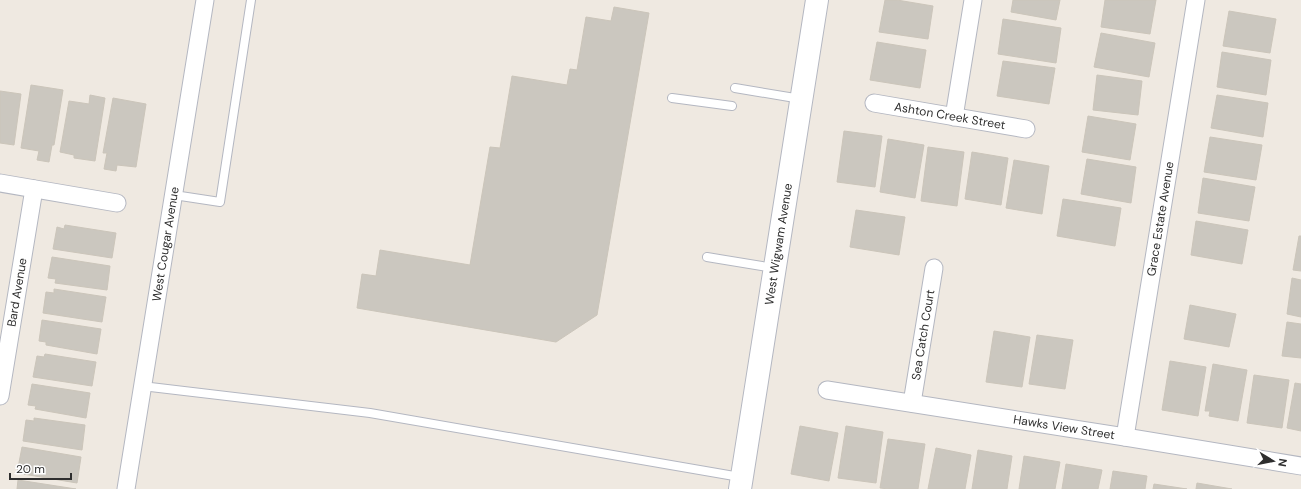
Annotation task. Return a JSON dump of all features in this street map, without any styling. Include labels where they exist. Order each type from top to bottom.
[{"type":"street","name":"West Cougar Avenue","points":[[126,489],[205,0]]},
{"type":"street","name":"West Wigwam Avenue","points":[[741,483],[817,0]]},
{"type":"street","points":[[954,117],[973,0]]},
{"type":"street","name":"Grace Estate Avenue","points":[[1125,437],[1196,0]]},
{"type":"street","name":"Ashton Creek Street","points":[[874,103],[1026,129]]},
{"type":"street","points":[[0,183],[117,203]]},
{"type":"street","name":"Bard Avenue","points":[[0,396],[34,189]]},
{"type":"street","name":"Sea Catch Court","points":[[912,403],[934,268]]},
{"type":"street","name":"Hawks View Street","points":[[827,390],[1301,466]]},
{"type":"lane","points":[[174,195],[220,202],[251,0]]},
{"type":"lane","points":[[735,88],[801,98]]},
{"type":"lane","points":[[672,98],[732,106]]},
{"type":"lane","points":[[707,257],[774,269]]},
{"type":"lane","points":[[142,386],[370,413],[741,483]]},
{"type":"building","points":[[885,0],[897,0],[933,6],[928,39],[879,32]]},
{"type":"building","points":[[1013,0],[1060,0],[1056,20],[1011,12]]},
{"type":"building","points":[[1105,0],[1156,0],[1150,34],[1101,27]]},
{"type":"building","points":[[614,7],[649,13],[597,315],[556,342],[357,308],[362,274],[376,276],[380,250],[470,265],[490,147],[500,148],[512,76],[567,85],[570,69],[577,70],[586,17],[611,21]]},
{"type":"building","points":[[1229,11],[1276,19],[1270,53],[1223,46]]},
{"type":"building","points":[[1003,19],[1061,28],[1056,63],[998,54]]},
{"type":"building","points":[[1101,33],[1155,43],[1149,77],[1094,67]]},
{"type":"building","points":[[877,42],[926,50],[920,88],[870,80]]},
{"type":"building","points":[[1222,52],[1271,60],[1266,95],[1217,87]]},
{"type":"building","points":[[1003,61],[1055,68],[1049,104],[997,96]]},
{"type":"building","points":[[1097,75],[1142,81],[1138,115],[1093,110]]},
{"type":"building","points":[[31,85],[63,90],[54,145],[52,145],[49,162],[37,160],[39,151],[21,148]]},
{"type":"building","points":[[0,91],[21,94],[14,145],[0,143]]},
{"type":"building","points":[[90,95],[105,98],[95,161],[74,158],[74,155],[60,152],[69,101],[89,104]]},
{"type":"building","points":[[1217,95],[1268,103],[1263,137],[1211,128]]},
{"type":"building","points":[[113,98],[146,104],[136,167],[117,165],[116,171],[104,169],[107,153],[103,153]]},
{"type":"building","points":[[1088,116],[1136,124],[1130,160],[1082,152]]},
{"type":"building","points":[[844,131],[882,136],[875,187],[837,182]]},
{"type":"building","points":[[1210,137],[1262,145],[1256,180],[1204,172]]},
{"type":"building","points":[[888,139],[924,145],[915,198],[880,192]]},
{"type":"building","points":[[928,147],[964,152],[957,206],[921,201]]},
{"type":"building","points":[[972,152],[1008,158],[1001,205],[965,199]]},
{"type":"building","points":[[1087,159],[1136,167],[1131,203],[1081,194]]},
{"type":"building","points":[[1014,160],[1049,166],[1042,214],[1006,208]]},
{"type":"building","points":[[1203,178],[1255,187],[1249,221],[1198,213]]},
{"type":"building","points":[[1063,199],[1121,208],[1115,246],[1057,236]]},
{"type":"building","points":[[856,210],[905,217],[899,255],[850,247]]},
{"type":"building","points":[[1196,221],[1248,230],[1242,264],[1191,255]]},
{"type":"building","points":[[65,225],[116,233],[112,258],[53,249],[57,227],[64,229]]},
{"type":"building","points":[[1299,236],[1301,236],[1301,271],[1293,270]]},
{"type":"building","points":[[52,257],[110,266],[107,290],[55,283],[56,279],[48,278]]},
{"type":"building","points":[[1292,278],[1301,280],[1301,317],[1287,314]]},
{"type":"building","points":[[54,289],[106,297],[102,322],[43,313],[46,292],[54,293]]},
{"type":"building","points":[[1190,305],[1236,314],[1229,347],[1184,339]]},
{"type":"building","points":[[42,320],[101,329],[97,354],[46,345],[46,342],[39,341]]},
{"type":"building","points":[[1287,322],[1301,324],[1301,358],[1282,356]]},
{"type":"building","points":[[994,331],[1030,337],[1022,387],[986,382]]},
{"type":"building","points":[[1037,335],[1073,340],[1065,389],[1029,384]]},
{"type":"building","points":[[45,354],[96,362],[92,386],[33,377],[37,356],[44,357]]},
{"type":"building","points":[[1170,361],[1206,367],[1198,416],[1162,410]]},
{"type":"building","points":[[1213,364],[1247,370],[1238,421],[1209,416],[1210,411],[1205,411]]},
{"type":"building","points":[[1254,375],[1289,380],[1282,428],[1247,423]]},
{"type":"building","points":[[1295,383],[1301,384],[1301,431],[1287,428]]},
{"type":"building","points":[[32,384],[90,393],[86,418],[35,409],[36,406],[28,405]]},
{"type":"building","points":[[34,418],[85,425],[82,450],[23,441],[26,420],[34,421]]},
{"type":"building","points":[[800,426],[838,433],[829,481],[791,474]]},
{"type":"building","points":[[846,426],[883,432],[876,483],[838,478]]},
{"type":"building","points":[[888,439],[925,444],[918,489],[880,488]]},
{"type":"building","points":[[22,447],[81,457],[77,483],[17,473]]},
{"type":"building","points":[[936,448],[971,455],[965,489],[928,489]]},
{"type":"building","points":[[978,450],[1012,456],[1007,489],[972,489]]},
{"type":"building","points":[[1024,456],[1060,462],[1055,489],[1019,489]]},
{"type":"building","points":[[1066,464],[1102,470],[1098,489],[1062,489]]},
{"type":"building","points":[[1113,471],[1147,476],[1145,489],[1110,489]]},
{"type":"building","points":[[18,480],[76,489],[17,489]]},
{"type":"building","points":[[1197,483],[1232,489],[1196,489]]},
{"type":"building","points":[[1154,484],[1187,489],[1153,489]]}]
